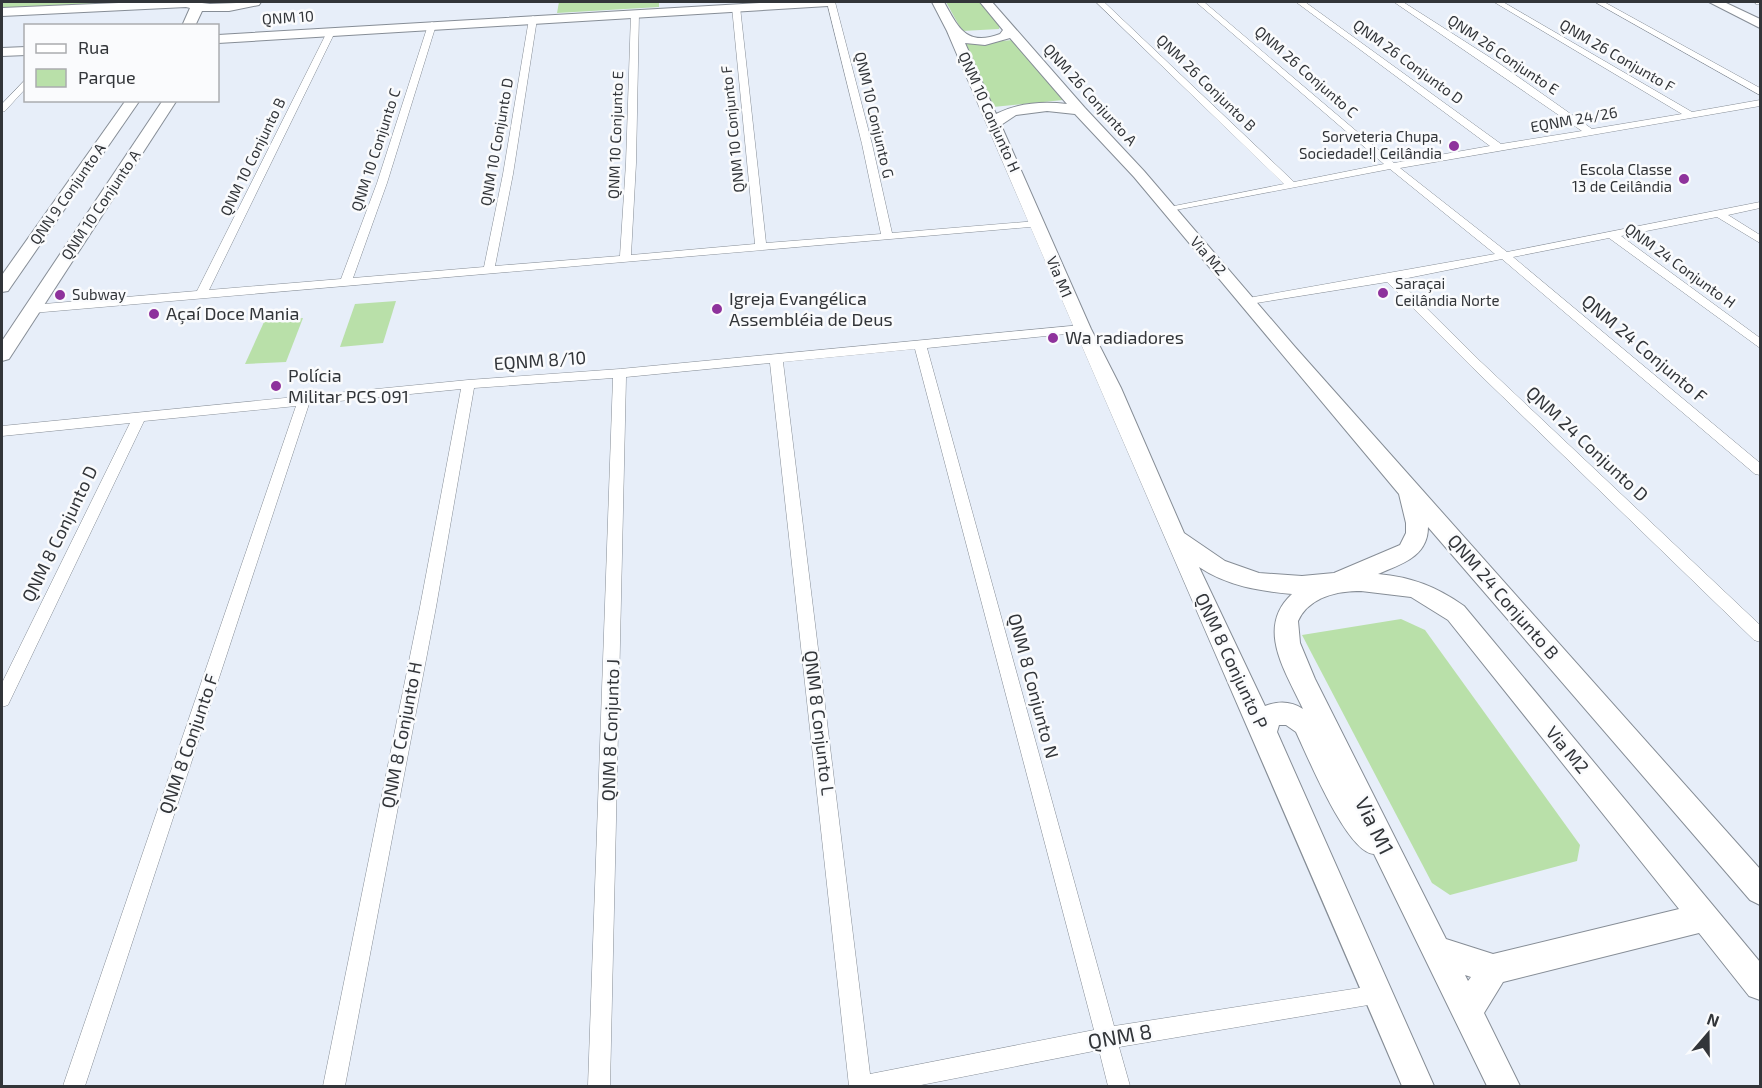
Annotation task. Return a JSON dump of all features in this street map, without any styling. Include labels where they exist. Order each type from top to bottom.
[{"type":"main road","name":"QNM 10","points":[[219,39],[829,2]]},
{"type":"main road","name":"QNM 10 Conjunto H","points":[[938,2],[953,30],[1037,224]]},
{"type":"main road","name":"QNM 26 Conjunto A","points":[[986,2],[1169,210]]},
{"type":"main road","points":[[1715,2],[1761,24]]},
{"type":"main road","points":[[1744,2],[1761,9]]},
{"type":"main road","points":[[2,12],[250,3]]},
{"type":"main road","points":[[222,21],[233,9],[250,3]]},
{"type":"main road","points":[[189,4],[195,15],[189,24]]},
{"type":"main road","points":[[953,30],[963,38],[988,41],[1005,37],[1010,29]]},
{"type":"main road","points":[[2,52],[24,51]]},
{"type":"main road","name":"QNN 9 Conjunto A","points":[[2,287],[132,102]]},
{"type":"main road","name":"QNM 10 Conjunto A","points":[[21,326],[169,102]]},
{"type":"main road","points":[[994,124],[1005,113],[1021,110],[1053,106],[1080,111]]},
{"type":"main road","points":[[110,192],[91,205],[74,205],[73,202],[116,141],[123,114]]},
{"type":"main road","name":"Via M2","points":[[1169,210],[1248,302]]},
{"type":"main road","points":[[2,355],[21,326],[40,280],[78,221],[72,218],[53,221],[46,226]]},
{"type":"main road","name":"Via M1","points":[[1037,224],[1082,329]]},
{"type":"main road","name":"QNM 24 Conjunto B","points":[[1248,302],[1408,489],[1761,890]]},
{"type":"main road","name":"QNM 8 Conjunto P","points":[[1082,329],[1111,388],[1174,537],[1264,732],[1418,1086]]},
{"type":"main road","points":[[1174,537],[1217,567],[1258,582],[1302,585],[1336,582],[1408,551],[1417,533],[1418,523],[1408,489]]},
{"type":"main road","name":"Via M2","points":[[1336,582],[1380,583],[1411,588],[1432,596],[1456,613],[1761,985]]},
{"type":"main road","name":"Via M1","points":[[1336,582],[1298,601],[1288,615],[1285,629],[1288,644],[1304,682],[1504,1086]]},
{"type":"main road","points":[[1264,732],[1264,725],[1273,714],[1290,714],[1305,724],[1350,814],[1397,872]]},
{"type":"main road","points":[[1438,951],[1492,969],[1705,917]]},
{"type":"main road","points":[[1468,1011],[1492,969]]},
{"type":"street","name":"QNM 10 Conjunto G","points":[[829,2],[867,144],[887,236]]},
{"type":"street","name":"QNM 26 Conjunto B","points":[[1100,2],[1292,186]]},
{"type":"street","name":"QNM 26 Conjunto C","points":[[1200,2],[1392,166]]},
{"type":"street","name":"QNM 26 Conjunto D","points":[[1300,2],[1499,147]]},
{"type":"street","name":"QNM 26 Conjunto E","points":[[1398,2],[1494,63],[1592,133]]},
{"type":"street","name":"QNM 26 Conjunto F","points":[[1498,2],[1691,115]]},
{"type":"street","points":[[1599,2],[1761,92]]},
{"type":"street","name":"QNM 10 Conjunto F","points":[[736,7],[761,247]]},
{"type":"street","name":"QNM 10 Conjunto E","points":[[625,259],[631,162],[635,13]]},
{"type":"street","name":"QNM 10 Conjunto D","points":[[489,270],[508,174],[533,19]]},
{"type":"street","name":"QNM 10 Conjunto C","points":[[345,283],[382,183],[432,25]]},
{"type":"street","name":"QNM 10 Conjunto B","points":[[201,295],[331,32]]},
{"type":"street","points":[[2,109],[24,84]]},
{"type":"street","name":"EQNM 24/26","points":[[1169,210],[1392,166],[1761,103]]},
{"type":"street","points":[[1392,166],[1505,256]]},
{"type":"street","points":[[1248,302],[1390,278],[1761,205]]},
{"type":"street","points":[[1718,213],[1761,240]]},
{"type":"street","points":[[32,309],[1037,224]]},
{"type":"street","name":"QNM 24 Conjunto H","points":[[1611,234],[1761,344]]},
{"type":"street","name":"QNM 24 Conjunto F","points":[[1505,256],[1761,470]]},
{"type":"street","name":"QNM 24 Conjunto D","points":[[1390,278],[1476,364],[1761,635]]},
{"type":"street","name":"EQNM 8/10","points":[[2,431],[468,384],[620,373],[1082,329]]},
{"type":"street","name":"QNM 8 Conjunto N","points":[[920,345],[1108,1038],[1119,1086]]},
{"type":"street","name":"QNM 8 Conjunto L","points":[[776,359],[791,503],[862,1086]]},
{"type":"street","name":"QNM 8 Conjunto J","points":[[599,1086],[620,373]]},
{"type":"street","name":"QNM 8 Conjunto H","points":[[334,1086],[428,607],[468,384]]},
{"type":"street","name":"QNM 8 Conjunto F","points":[[74,1086],[304,401]]},
{"type":"street","name":"QNM 8 Conjunto D","points":[[2,700],[55,586],[139,418]]},
{"type":"street","name":"QNM 8","points":[[862,1086],[1108,1038],[1379,995]]},
{"type":"green space","points":[[2,2],[135,2],[2,9]]},
{"type":"green space","points":[[559,2],[659,2],[659,7],[557,13]]},
{"type":"green space","points":[[946,2],[980,2],[1000,25],[999,29],[962,31]]},
{"type":"green space","points":[[1013,40],[1063,100],[993,107],[966,44]]},
{"type":"green space","points":[[396,301],[383,343],[340,347],[355,304]]},
{"type":"green space","points":[[303,318],[286,362],[245,364],[264,322]]},
{"type":"green space","points":[[1401,619],[1425,630],[1580,845],[1577,861],[1450,895],[1432,883],[1302,635]]},
{"type":"place","name":"Sorveteria Chupa, Sociedade!| Ceilândia","points":[[1454,146]]},
{"type":"place","name":"Escola Classe 13 de Ceilândia","points":[[1684,179]]},
{"type":"place","name":"Saraçai Ceilândia Norte","points":[[1383,293]]},
{"type":"place","name":"Subway","points":[[60,295]]},
{"type":"place","name":"Igreja Evangélica Assembléia de Deus","points":[[717,309]]},
{"type":"place","name":"Açaí Doce Mania","points":[[154,314]]},
{"type":"place","name":"Wa radiadores","points":[[1053,338]]},
{"type":"place","name":"Polícia Militar PCS 091","points":[[276,386]]}]
